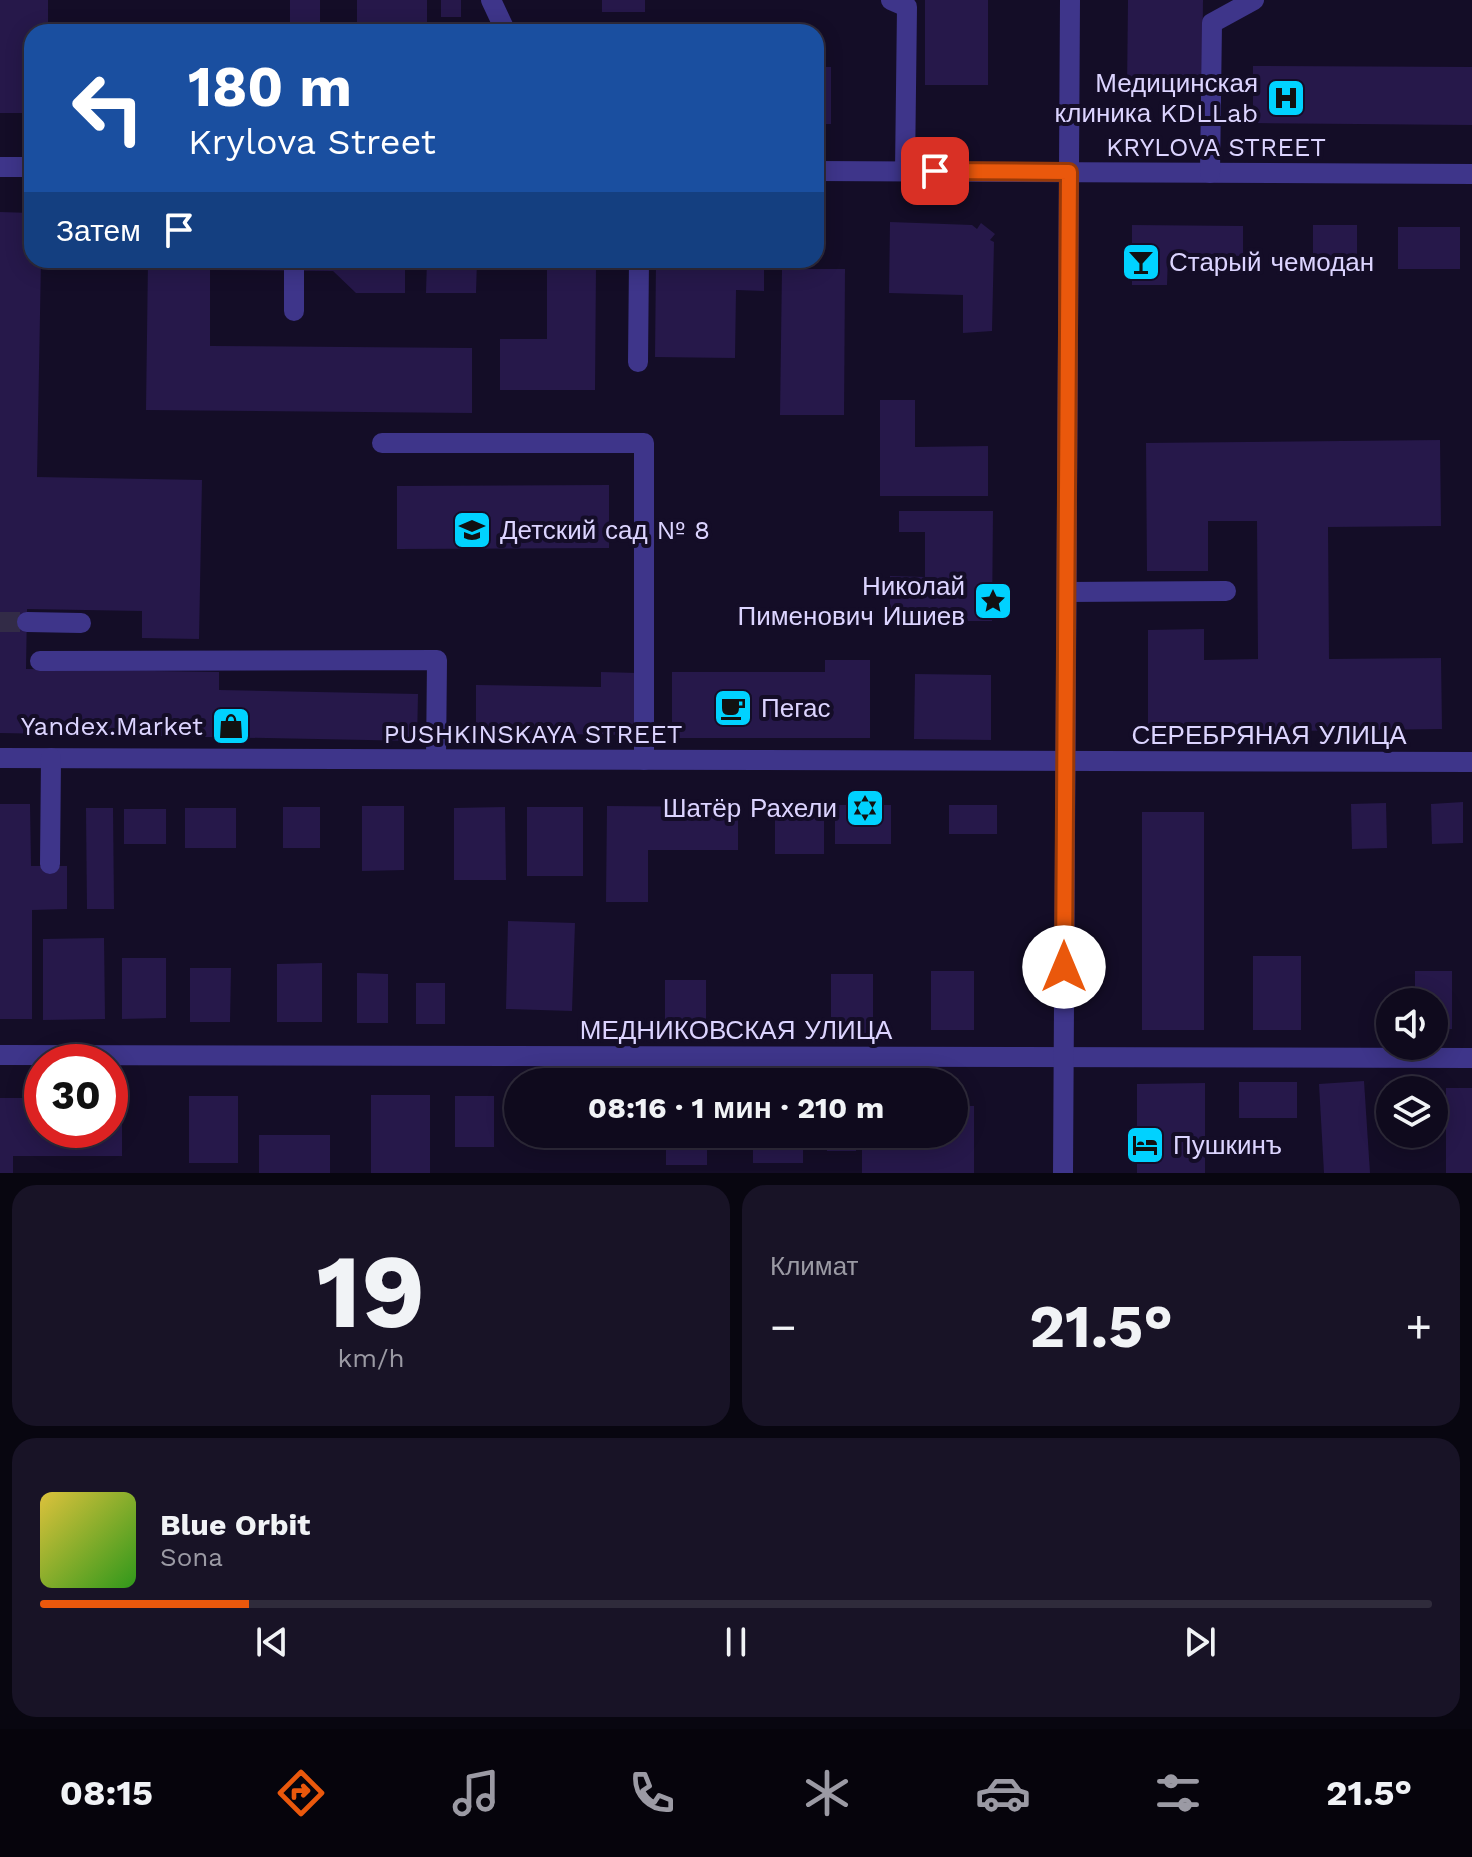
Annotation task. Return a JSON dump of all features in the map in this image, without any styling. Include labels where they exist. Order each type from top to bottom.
[{"type":"street","points":[[491,0],[502,24]]},
{"type":"street","points":[[891,0],[907,7],[905,171]]},
{"type":"street","points":[[1063,1173],[1070,0]]},
{"type":"street","points":[[1210,173],[1212,23],[1254,0]]},
{"type":"street","points":[[0,167],[24,167]]},
{"type":"street","name":"KRYLOVA STREET","points":[[824,171],[1472,174]]},
{"type":"street","points":[[638,362],[639,268]]},
{"type":"street","points":[[294,270],[294,311]]},
{"type":"street","points":[[382,443],[644,443],[644,760]]},
{"type":"street","points":[[1067,592],[1226,591]]},
{"type":"street","points":[[27,622],[81,623]]},
{"type":"street","points":[[40,661],[437,660],[436,759]]},
{"type":"street","name":"PUSHKINSKAYA STREET","points":[[0,758],[1066,761]]},
{"type":"street","points":[[50,864],[51,758]]},
{"type":"street","name":"СЕРЕБРЯНАЯ УЛИЦА","points":[[1066,761],[1472,762]]},
{"type":"street","name":"МЕДНИКОВСКАЯ УЛИЦА","points":[[0,1055],[1472,1058]]},
{"type":"building","points":[[0,0],[48,0],[48,24],[24,24],[24,113],[0,113]]},
{"type":"building","points":[[290,0],[320,0],[320,24],[290,24]]},
{"type":"building","points":[[357,0],[427,0],[427,24],[357,24]]},
{"type":"building","points":[[441,0],[461,0],[461,17],[441,17]]},
{"type":"building","points":[[602,0],[645,0],[645,12],[602,12]]},
{"type":"building","points":[[925,0],[988,0],[988,85],[925,85]]},
{"type":"building","points":[[1128,0],[1203,0],[1202,92],[1127,92]]},
{"type":"building","points":[[1253,66],[1472,67],[1472,125],[1253,123]]},
{"type":"building","points":[[824,67],[831,67],[831,124],[824,124]]},
{"type":"building","points":[[0,212],[24,213],[24,268],[41,268],[37,477],[202,480],[199,639],[142,638],[142,611],[27,609],[26,669],[219,672],[219,690],[418,694],[417,741],[0,733]]},
{"type":"building","points":[[890,222],[972,225],[977,229],[981,223],[995,234],[990,240],[994,242],[992,331],[963,333],[963,295],[889,293]]},
{"type":"building","points":[[1132,225],[1243,226],[1243,256],[1168,255],[1167,285],[1132,285]]},
{"type":"building","points":[[1313,225],[1357,225],[1357,266],[1313,266]]},
{"type":"building","points":[[1398,227],[1460,227],[1460,269],[1398,269]]},
{"type":"building","points":[[148,268],[405,268],[405,293],[356,293],[333,271],[210,270],[210,346],[472,348],[472,413],[146,410]]},
{"type":"building","points":[[427,268],[477,268],[476,293],[426,293]]},
{"type":"building","points":[[547,268],[596,268],[595,390],[500,390],[500,339],[547,339]]},
{"type":"building","points":[[656,268],[764,268],[764,291],[736,290],[735,358],[655,357]]},
{"type":"building","points":[[782,269],[845,269],[844,415],[780,415]]},
{"type":"building","points":[[880,400],[915,400],[915,447],[988,446],[988,496],[880,496]]},
{"type":"building","points":[[1440,440],[1441,526],[1328,527],[1329,659],[1441,658],[1442,729],[1148,733],[1148,630],[1204,629],[1204,660],[1258,659],[1257,521],[1208,521],[1208,571],[1147,571],[1146,443]]},
{"type":"building","points":[[609,485],[609,548],[397,549],[397,486]]},
{"type":"building","points":[[899,511],[993,511],[992,621],[890,621],[890,576],[925,577],[925,532],[899,532]]},
{"type":"building","points":[[825,660],[870,660],[870,738],[672,738],[672,672],[825,672]]},
{"type":"building","points":[[601,672],[637,673],[636,735],[476,733],[476,685],[601,687]]},
{"type":"building","points":[[915,674],[991,675],[991,740],[914,739]]},
{"type":"building","points":[[1463,802],[1463,843],[1432,844],[1431,804]]},
{"type":"building","points":[[1386,803],[1387,848],[1352,849],[1351,804]]},
{"type":"building","points":[[0,804],[30,804],[31,866],[67,866],[67,909],[32,910],[32,1019],[0,1019]]},
{"type":"building","points":[[775,805],[824,805],[824,854],[775,854]]},
{"type":"building","points":[[835,805],[891,805],[891,844],[835,844]]},
{"type":"building","points":[[949,805],[997,805],[997,834],[949,834]]},
{"type":"building","points":[[362,806],[404,806],[404,870],[362,871]]},
{"type":"building","points":[[607,806],[738,807],[738,850],[648,850],[648,902],[606,902]]},
{"type":"building","points":[[283,807],[320,807],[320,848],[283,848]]},
{"type":"building","points":[[505,807],[506,880],[454,880],[454,808]]},
{"type":"building","points":[[527,807],[583,807],[583,876],[527,876]]},
{"type":"building","points":[[86,808],[113,808],[114,909],[87,909]]},
{"type":"building","points":[[185,808],[236,808],[236,848],[185,848]]},
{"type":"building","points":[[124,809],[166,809],[166,844],[124,844]]},
{"type":"building","points":[[1142,812],[1204,812],[1204,1030],[1142,1030]]},
{"type":"building","points":[[508,921],[575,923],[572,1011],[506,1009]]},
{"type":"building","points":[[104,938],[105,1019],[43,1020],[43,939]]},
{"type":"building","points":[[1253,956],[1301,956],[1301,1030],[1253,1030]]},
{"type":"building","points":[[122,958],[166,958],[166,1018],[122,1019]]},
{"type":"building","points":[[322,963],[322,1022],[277,1022],[277,964]]},
{"type":"building","points":[[190,968],[231,968],[230,1022],[190,1022]]},
{"type":"building","points":[[931,971],[974,971],[974,1030],[931,1030]]},
{"type":"building","points":[[1415,971],[1452,971],[1452,1029],[1448,1029],[1448,988],[1415,988]]},
{"type":"building","points":[[357,973],[388,974],[388,1023],[357,1023]]},
{"type":"building","points":[[831,974],[873,974],[873,1036],[831,1036]]},
{"type":"building","points":[[665,980],[706,980],[706,1028],[665,1028]]},
{"type":"building","points":[[416,983],[445,983],[445,1024],[416,1024]]},
{"type":"building","points":[[1364,1081],[1370,1173],[1324,1173],[1319,1084]]},
{"type":"building","points":[[1239,1082],[1297,1082],[1297,1118],[1239,1118]]},
{"type":"building","points":[[1205,1083],[1205,1173],[1137,1173],[1137,1084]]},
{"type":"building","points":[[1448,1088],[1472,1088],[1472,1173],[1446,1173]]},
{"type":"building","points":[[371,1095],[430,1095],[430,1173],[371,1173]]},
{"type":"building","points":[[189,1096],[238,1096],[238,1163],[189,1163]]},
{"type":"building","points":[[455,1096],[494,1096],[494,1147],[455,1147]]},
{"type":"building","points":[[0,1098],[24,1098],[24,1148],[122,1148],[122,1156],[13,1156],[13,1173],[0,1173]]},
{"type":"building","points":[[968,1106],[974,1106],[974,1173],[862,1173],[862,1148],[968,1148]]},
{"type":"building","points":[[259,1135],[330,1135],[330,1173],[259,1173]]},
{"type":"building","points":[[666,1148],[707,1148],[707,1165],[666,1165]]},
{"type":"building","points":[[753,1148],[803,1148],[803,1163],[753,1163]]},
{"type":"building","points":[[827,1148],[856,1148],[856,1151],[827,1151]]},
{"type":"tunnel","points":[[0,622],[27,622]]},
{"type":"place","name":"Медицинская клиника KDLLab","points":[[1286,98]]},
{"type":"place","name":"Старый чемодан","points":[[1141,262]]},
{"type":"place","name":"Детский сад № 8","points":[[472,530]]},
{"type":"place","name":"Николай Пименович Ишиев","points":[[993,601]]},
{"type":"place","name":"Пегас","points":[[733,708]]},
{"type":"place","name":"Yandex.Market","points":[[231,726]]},
{"type":"place","name":"Шатёр Рахели","points":[[865,808]]},
{"type":"place","name":"Пушкинъ","points":[[1145,1145]]},
{"type":"route","points":[[935,171],[1069,172],[1064,967]]}]
